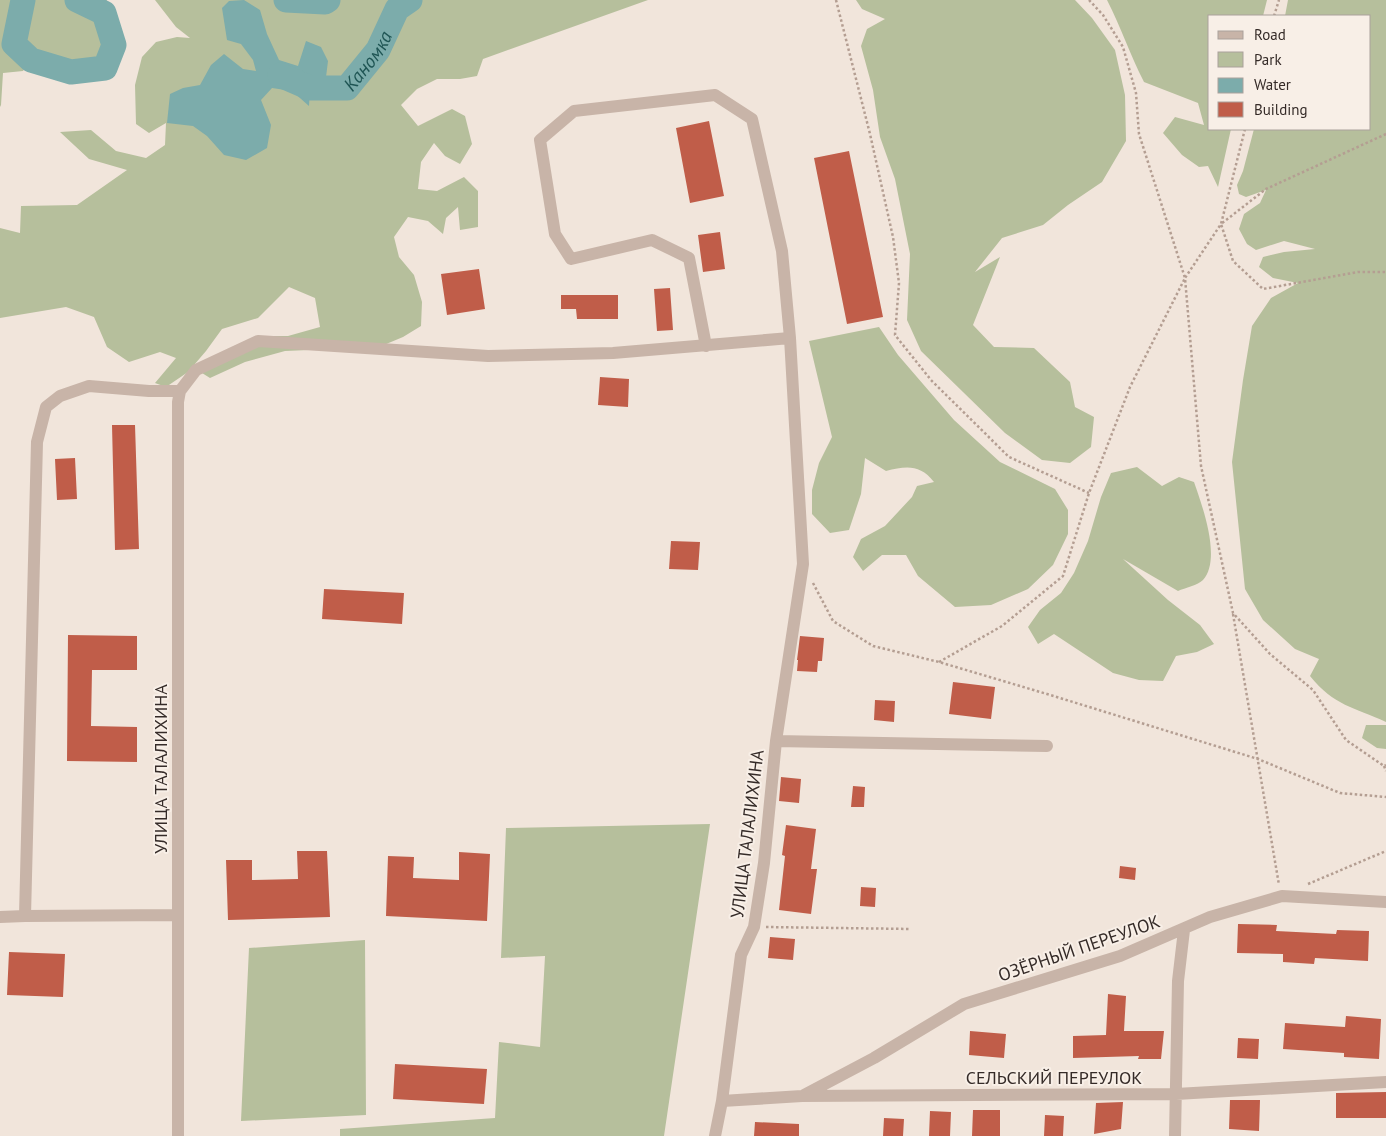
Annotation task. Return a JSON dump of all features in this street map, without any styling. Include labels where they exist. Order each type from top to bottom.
[{"type":"street","name":"УЛИЦА ТАЛАЛИХИНА","points":[[706,346],[689,258],[652,240],[571,259],[555,234],[540,140],[574,111],[715,95],[752,119],[782,251],[790,338],[803,564],[776,741],[764,863],[754,927],[741,955],[722,1101],[715,1136]]},
{"type":"street","points":[[25,916],[37,442],[46,407],[60,396],[88,386],[149,391],[179,396],[196,370],[258,340],[488,356],[614,353],[790,338]]},
{"type":"street","name":"УЛИЦА ТАЛАЛИХИНА","points":[[178,1136],[179,396]]},
{"type":"street","points":[[776,741],[1047,746]]},
{"type":"street","name":"ОЗЁРНЫЙ ПЕРЕУЛОК","points":[[802,1096],[874,1058],[964,1004],[1120,956],[1210,918],[1282,896],[1386,902]]},
{"type":"street","points":[[0,917],[178,915]]},
{"type":"street","points":[[1174,1136],[1178,981],[1184,930]]},
{"type":"street","name":"СЕЛЬСКИЙ ПЕРЕУЛОК","points":[[722,1101],[802,1096],[1176,1094],[1386,1082]]},
{"type":"path","points":[[836,0],[870,134],[893,237],[899,283],[895,335],[931,380],[1009,457],[1089,493]]},
{"type":"path","points":[[1089,0],[1103,16],[1123,47],[1136,93],[1139,134],[1185,278],[1201,466],[1233,613],[1282,896]]},
{"type":"path","points":[[1274,15],[1279,0]]},
{"type":"path","points":[[1245,130],[1221,224],[1233,262],[1263,289],[1358,272],[1386,272]]},
{"type":"path","points":[[939,662],[1002,626],[1062,576],[1089,493],[1130,387],[1185,278],[1221,224],[1266,189],[1386,134]]},
{"type":"path","points":[[803,564],[833,621],[873,646],[939,662],[1258,759],[1340,793],[1386,797]]},
{"type":"path","points":[[1233,613],[1270,654],[1313,690],[1346,740],[1385,766],[1386,771]]},
{"type":"path","points":[[1307,885],[1386,850]]},
{"type":"path","points":[[754,927],[911,929]]},
{"type":"green space","points":[[0,0],[107,0],[104,14],[114,45],[105,68],[71,72],[31,60],[23,71],[3,73],[0,107]]},
{"type":"green space","points":[[155,0],[648,0],[483,59],[477,76],[460,79],[437,79],[417,89],[401,105],[418,126],[452,109],[465,116],[472,144],[460,164],[445,156],[434,143],[421,162],[418,189],[437,191],[464,177],[478,191],[478,227],[460,230],[458,207],[446,218],[443,234],[428,221],[408,217],[394,237],[399,257],[414,275],[422,302],[421,326],[403,337],[379,347],[285,351],[245,362],[210,378],[202,373],[262,336],[288,336],[320,327],[315,298],[289,287],[258,318],[222,329],[188,372],[166,387],[155,383],[176,358],[160,352],[129,362],[107,347],[94,317],[66,307],[0,318],[0,228],[20,233],[21,206],[77,205],[127,170],[89,159],[60,132],[91,130],[116,151],[146,158],[165,145],[166,123],[149,133],[136,124],[135,85],[142,57],[156,42],[177,37],[190,38],[176,27]]},
{"type":"green space","points":[[856,0],[1075,0],[1092,18],[1115,50],[1125,95],[1126,141],[1102,182],[1043,225],[1002,238],[975,272],[1000,257],[973,325],[994,347],[1034,348],[1070,382],[1075,407],[1094,417],[1091,447],[1070,463],[1042,460],[1005,433],[921,351],[907,320],[910,254],[895,179],[880,137],[873,90],[861,46],[867,29],[885,19],[862,9]]},
{"type":"green space","points":[[1107,0],[1267,0],[1263,15],[1208,15],[1208,130],[1231,130],[1218,187],[1208,166],[1199,167],[1182,155],[1163,133],[1175,117],[1204,125],[1198,103],[1144,82]]},
{"type":"green space","points":[[1288,0],[1386,0],[1386,722],[1345,705],[1319,686],[1310,676],[1319,659],[1295,649],[1263,620],[1245,589],[1232,462],[1252,326],[1271,298],[1298,283],[1273,278],[1259,267],[1263,257],[1284,252],[1315,249],[1284,241],[1256,250],[1247,244],[1239,229],[1244,214],[1260,203],[1266,190],[1246,197],[1239,194],[1237,185],[1243,171],[1254,130],[1371,130],[1371,15],[1285,15]]},
{"type":"green space","points":[[879,327],[898,355],[954,420],[1000,462],[1055,489],[1068,510],[1068,534],[1053,565],[1028,589],[991,605],[955,607],[918,576],[906,555],[882,555],[863,571],[853,557],[861,539],[885,526],[912,497],[917,486],[934,482],[929,476],[918,469],[900,468],[886,471],[865,458],[861,494],[849,530],[830,533],[812,514],[812,490],[819,463],[832,437],[809,341]]},
{"type":"green space","points":[[1137,467],[1162,486],[1179,477],[1194,482],[1209,532],[1211,546],[1211,559],[1203,580],[1178,591],[1123,559],[1168,600],[1200,625],[1214,644],[1197,652],[1176,656],[1163,681],[1139,680],[1113,673],[1054,634],[1038,644],[1028,627],[1040,610],[1061,593],[1074,573],[1088,541],[1101,497],[1111,473]]},
{"type":"green space","points":[[1366,725],[1386,725],[1386,749],[1377,748],[1362,738]]},
{"type":"green space","points":[[710,824],[664,1136],[340,1136],[340,1129],[495,1118],[499,1042],[540,1047],[545,956],[501,958],[506,828]]},
{"type":"green space","points":[[365,940],[366,1115],[241,1121],[249,948]]},
{"type":"water","points":[[244,0],[260,10],[267,34],[279,60],[298,66],[306,41],[321,47],[328,61],[326,77],[310,88],[309,106],[292,91],[272,88],[261,100],[271,125],[267,148],[246,160],[224,155],[207,136],[193,126],[167,123],[170,94],[183,88],[200,85],[211,65],[224,54],[243,69],[256,71],[253,60],[241,44],[227,40],[222,8],[229,1]]},
{"type":"building","points":[[709,121],[724,196],[690,203],[676,128]]},
{"type":"building","points":[[849,151],[883,317],[847,324],[814,158]]},
{"type":"building","points":[[720,232],[725,269],[703,272],[698,235]]},
{"type":"building","points":[[479,269],[485,309],[447,315],[441,274]]},
{"type":"building","points":[[670,288],[673,330],[657,331],[654,289]]},
{"type":"building","points":[[561,295],[618,295],[618,319],[577,319],[576,309],[561,309]]},
{"type":"building","points":[[600,377],[629,379],[628,407],[598,405]]},
{"type":"building","points":[[112,425],[135,425],[139,549],[115,550]]},
{"type":"building","points":[[75,458],[77,499],[57,500],[55,459]]},
{"type":"building","points":[[671,541],[700,542],[698,570],[669,569]]},
{"type":"building","points":[[324,589],[404,593],[402,624],[322,619]]},
{"type":"building","points":[[68,635],[137,636],[137,670],[92,670],[91,726],[137,727],[137,762],[67,761]]},
{"type":"building","points":[[800,636],[824,638],[822,661],[818,661],[817,672],[797,671]]},
{"type":"building","points":[[953,682],[995,687],[991,719],[949,714]]},
{"type":"building","points":[[875,700],[895,701],[894,722],[874,720]]},
{"type":"building","points":[[781,777],[801,779],[799,803],[779,801]]},
{"type":"building","points":[[853,786],[865,787],[864,807],[851,807]]},
{"type":"building","points":[[786,825],[816,829],[811,869],[817,869],[811,914],[779,910],[785,856],[782,855]]},
{"type":"building","points":[[297,851],[327,851],[330,917],[228,920],[226,860],[252,860],[252,880],[298,879]]},
{"type":"building","points":[[459,852],[490,854],[487,921],[386,916],[388,856],[414,857],[413,878],[459,880]]},
{"type":"building","points":[[1120,866],[1136,868],[1135,880],[1119,878]]},
{"type":"building","points":[[861,887],[876,888],[875,907],[860,906]]},
{"type":"building","points":[[1238,924],[1277,925],[1276,931],[1336,934],[1337,930],[1369,931],[1368,961],[1315,958],[1314,964],[1283,962],[1283,954],[1237,953]]},
{"type":"building","points":[[770,937],[795,939],[793,960],[768,958]]},
{"type":"building","points":[[9,952],[65,954],[63,997],[7,995]]},
{"type":"building","points":[[1108,994],[1126,996],[1124,1031],[1164,1031],[1161,1059],[1138,1059],[1139,1056],[1073,1058],[1073,1036],[1106,1035]]},
{"type":"building","points":[[1346,1016],[1381,1019],[1379,1059],[1344,1057],[1344,1053],[1283,1049],[1285,1023],[1345,1027]]},
{"type":"building","points":[[970,1031],[1006,1034],[1004,1058],[969,1055]]},
{"type":"building","points":[[1238,1038],[1259,1039],[1258,1059],[1237,1058]]},
{"type":"building","points":[[395,1064],[487,1069],[484,1104],[393,1099]]},
{"type":"building","points":[[1386,1092],[1386,1118],[1336,1118],[1336,1093]]},
{"type":"building","points":[[1230,1100],[1260,1100],[1259,1131],[1229,1129]]},
{"type":"building","points":[[1123,1102],[1121,1129],[1094,1134],[1096,1103]]},
{"type":"building","points":[[973,1110],[1000,1110],[1000,1136],[972,1136]]},
{"type":"building","points":[[930,1111],[951,1112],[950,1136],[929,1136]]},
{"type":"building","points":[[1045,1115],[1064,1116],[1063,1136],[1044,1136]]},
{"type":"building","points":[[884,1118],[904,1119],[903,1136],[883,1136]]},
{"type":"building","points":[[755,1122],[799,1124],[799,1136],[754,1136]]},
{"type":"waterway","name":"Каномка","points":[[23,0],[14,44],[31,60],[71,72],[105,68],[114,45],[104,13],[77,0]]},
{"type":"waterway","name":"Каномка","points":[[286,0],[325,2],[328,0]]},
{"type":"waterway","name":"Каномка","points":[[280,75],[310,88],[347,88],[378,50],[397,9],[410,0]]}]
